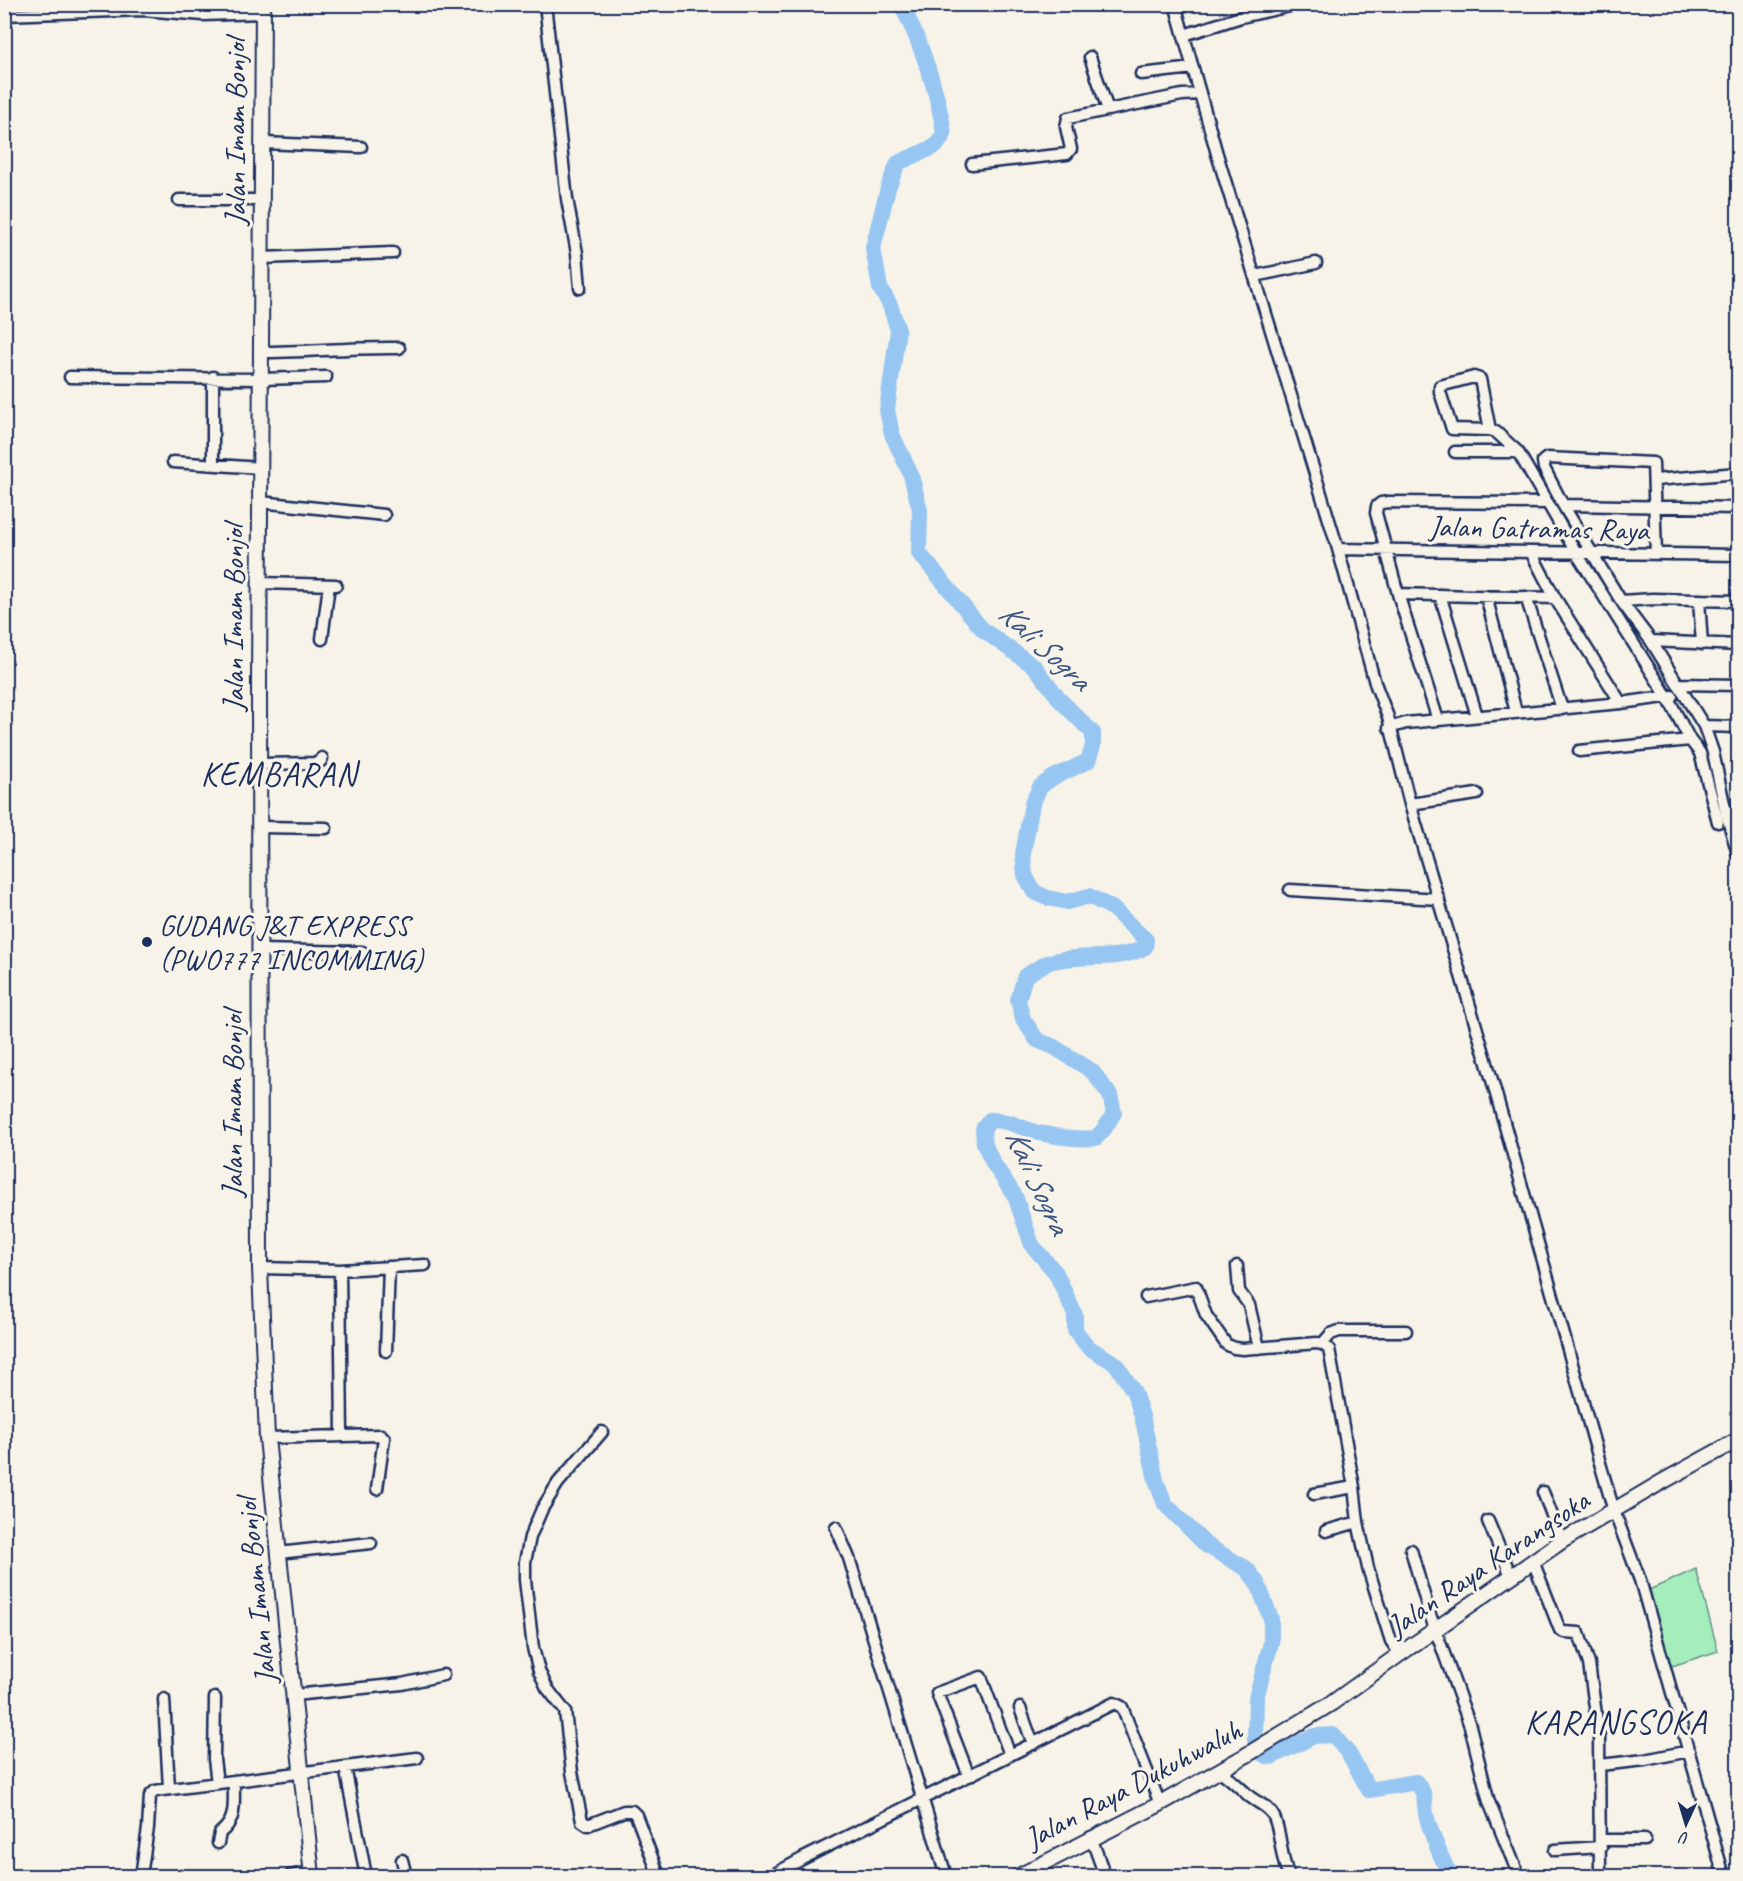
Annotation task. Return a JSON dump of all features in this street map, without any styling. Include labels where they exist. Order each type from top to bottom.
[{"type":"main road","name":"Jalan Imam Bonjol","points":[[263,9],[259,827],[260,1268],[267,1438],[312,1874]]},
{"type":"main road","name":"Jalan Raya Karangsoka","points":[[1274,1739],[1332,1703],[1562,1541],[1738,1440]]},
{"type":"main road","name":"Jalan Raya Dukuhwaluh","points":[[1019,1876],[1091,1837],[1160,1804],[1274,1739]]},
{"type":"street","points":[[545,4],[567,200],[577,253],[580,288]]},
{"type":"street","points":[[1175,4],[1200,94],[1338,549],[1375,683],[1388,717],[1410,804],[1614,1511],[1640,1580],[1724,1876]]},
{"type":"street","points":[[1184,35],[1241,17],[1299,4]]},
{"type":"street","points":[[4,15],[143,10],[203,15],[263,9]]},
{"type":"street","points":[[1090,57],[1108,110]]},
{"type":"street","points":[[1141,74],[1193,68]]},
{"type":"street","points":[[972,164],[1067,154],[1071,149],[1066,127],[1067,120],[1072,117],[1182,95],[1200,94]]},
{"type":"street","points":[[263,143],[362,147]]},
{"type":"street","points":[[179,200],[262,200]]},
{"type":"street","points":[[262,258],[393,254]]},
{"type":"street","points":[[1255,276],[1316,263]]},
{"type":"street","points":[[261,352],[358,347],[399,348]]},
{"type":"street","points":[[70,377],[262,379],[326,377]]},
{"type":"street","points":[[1491,430],[1480,379],[1474,377],[1440,386],[1452,429],[1491,430],[1518,452],[1577,554],[1700,753],[1722,818],[1738,854]]},
{"type":"street","points":[[213,378],[213,465]]},
{"type":"street","points":[[1455,452],[1518,452]]},
{"type":"street","points":[[1656,554],[1653,463],[1547,458],[1543,461],[1544,468],[1563,505],[1621,601],[1651,640],[1704,726],[1713,752],[1722,818]]},
{"type":"street","points":[[173,462],[261,468]]},
{"type":"street","points":[[1655,480],[1738,473]]},
{"type":"street","points":[[260,501],[384,515]]},
{"type":"street","points":[[1437,720],[1385,549],[1376,513],[1377,506],[1381,503],[1548,503]]},
{"type":"street","points":[[1563,505],[1738,508]]},
{"type":"street","name":"Jalan Gatramas Raya","points":[[1338,549],[1738,555]]},
{"type":"street","points":[[1531,552],[1555,598],[1621,703]]},
{"type":"street","points":[[260,584],[332,585],[322,639]]},
{"type":"street","points":[[1398,594],[1555,598]]},
{"type":"street","points":[[1440,595],[1477,716]]},
{"type":"street","points":[[1486,596],[1516,712]]},
{"type":"street","points":[[1526,597],[1562,709]]},
{"type":"street","points":[[1621,601],[1653,599],[1738,601]]},
{"type":"street","points":[[1699,600],[1702,644]]},
{"type":"street","points":[[1651,640],[1738,645]]},
{"type":"street","points":[[1389,728],[1406,723],[1668,698],[1681,687],[1738,685]]},
{"type":"street","points":[[1704,726],[1738,727]]},
{"type":"street","points":[[1579,751],[1690,740]]},
{"type":"street","points":[[260,764],[317,763],[322,758]]},
{"type":"street","points":[[1410,804],[1477,794]]},
{"type":"street","points":[[1722,818],[1738,811]]},
{"type":"street","points":[[259,827],[326,828]]},
{"type":"street","points":[[1290,890],[1439,899]]},
{"type":"street","points":[[259,950],[362,952]]},
{"type":"street","points":[[260,1268],[340,1270],[425,1265]]},
{"type":"street","points":[[1237,1266],[1239,1291],[1249,1305],[1260,1348]]},
{"type":"street","points":[[386,1351],[389,1267]]},
{"type":"street","points":[[340,1270],[342,1434]]},
{"type":"street","points":[[1146,1297],[1196,1287],[1206,1315],[1226,1344],[1234,1348],[1243,1350],[1322,1344],[1327,1346],[1331,1353],[1358,1522],[1368,1568],[1391,1641],[1400,1654]]},
{"type":"street","points":[[1322,1344],[1330,1334],[1339,1331],[1406,1331]]},
{"type":"street","points":[[602,1432],[558,1483],[542,1509],[530,1537],[526,1552],[525,1580],[533,1648],[539,1671],[547,1688],[565,1711],[572,1772],[582,1821],[588,1825],[624,1811],[632,1811],[636,1815],[659,1876]]},
{"type":"street","points":[[267,1438],[381,1434],[383,1436],[377,1490]]},
{"type":"street","points":[[1314,1494],[1354,1487]]},
{"type":"street","points":[[1543,1492],[1562,1541]]},
{"type":"street","points":[[1488,1521],[1511,1576]]},
{"type":"street","points":[[1326,1531],[1358,1522]]},
{"type":"street","points":[[836,1527],[849,1558],[946,1876]]},
{"type":"street","points":[[278,1553],[371,1543]]},
{"type":"street","points":[[1411,1550],[1470,1726],[1489,1802],[1519,1876]]},
{"type":"street","points":[[1533,1561],[1560,1630],[1577,1632],[1581,1635],[1589,1664],[1596,1703],[1600,1765],[1600,1876]]},
{"type":"street","points":[[294,1695],[402,1684],[443,1675]]},
{"type":"street","points":[[969,1776],[937,1694],[981,1677],[1010,1755]]},
{"type":"street","points":[[215,1698],[214,1759],[217,1783]]},
{"type":"street","points":[[164,1699],[168,1788]]},
{"type":"street","points":[[771,1876],[1114,1703],[1122,1707],[1160,1804]]},
{"type":"street","points":[[1020,1708],[1033,1744]]},
{"type":"street","points":[[1600,1765],[1645,1760],[1689,1751]]},
{"type":"street","points":[[141,1876],[150,1796],[155,1791],[417,1758]]},
{"type":"street","points":[[345,1767],[366,1876]]},
{"type":"street","points":[[1220,1771],[1237,1783],[1249,1797],[1267,1808],[1274,1817],[1283,1864],[1289,1876]]},
{"type":"street","points":[[218,1843],[220,1833],[229,1826],[232,1817],[234,1782]]},
{"type":"street","points":[[1091,1837],[1105,1876]]},
{"type":"street","points":[[1555,1850],[1645,1840]]},
{"type":"street","points":[[402,1860],[406,1876]]},
{"type":"street","points":[[290,1876],[312,1874]]},
{"type":"green space","points":[[1696,1569],[1718,1651],[1669,1667],[1647,1591]]},
{"type":"waterway","name":"Kali Sogra","points":[[901,4],[928,68],[938,101],[944,134],[936,146],[898,163],[888,188],[873,248],[880,288],[890,305],[898,330],[887,410],[892,434],[911,475],[920,510],[919,553],[983,630],[1035,667],[1061,701],[1093,733],[1093,746],[1088,761],[1052,778],[1040,787],[1032,804],[1023,854],[1025,875],[1034,892],[1067,902],[1089,896],[1112,908],[1146,940],[1145,947],[1123,955],[1065,959],[1046,963],[1025,976],[1018,1000],[1023,1019],[1037,1040],[1054,1047],[1092,1071],[1110,1095],[1114,1113],[1105,1128],[1096,1138],[1060,1137],[1039,1133],[1010,1123],[990,1120],[983,1129],[984,1143],[993,1163],[1015,1196],[1032,1245],[1056,1273],[1075,1315],[1075,1330],[1088,1347],[1116,1364],[1134,1392],[1142,1416],[1156,1480],[1165,1504],[1206,1545],[1247,1569],[1258,1584],[1271,1619],[1271,1643],[1256,1698],[1255,1739],[1264,1755],[1271,1757],[1314,1736],[1333,1735],[1349,1754],[1369,1790],[1416,1782],[1424,1794],[1426,1813],[1433,1836],[1452,1876]]},
{"type":"place","name":"GUDANG J&T EXPRESS (PWO777 INCOMMING)","points":[[147,942]]},
{"type":"district","name":"KEMBARAN","points":[[279,774]]},
{"type":"district","name":"KARANGSOKA","points":[[1616,1722]]}]
